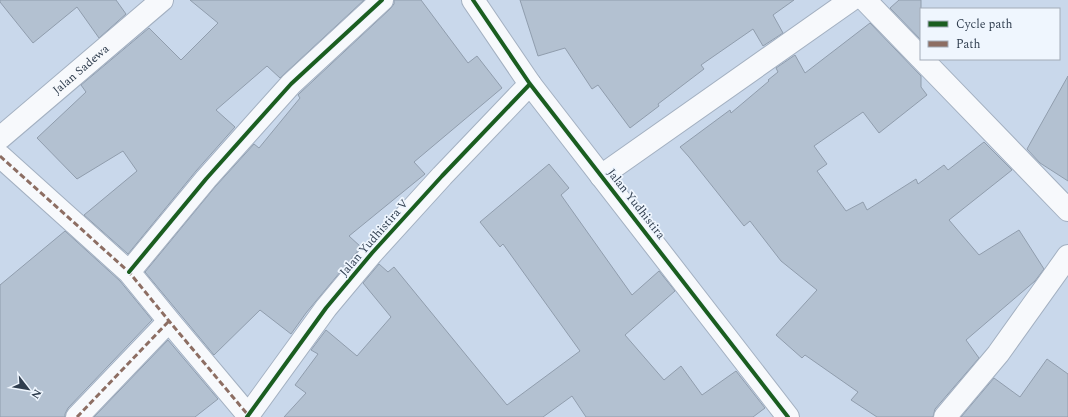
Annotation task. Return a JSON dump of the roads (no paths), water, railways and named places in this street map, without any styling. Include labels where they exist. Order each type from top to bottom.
[{"type":"street","name":"Jalan Sadewa","points":[[0,138],[162,0]]},
{"type":"street","points":[[129,272],[206,179],[291,84],[382,0]]},
{"type":"street","name":"Jalan Yudhistira","points":[[473,0],[530,84],[780,414]]},
{"type":"street","points":[[601,176],[851,0]]},
{"type":"street","points":[[865,0],[920,58]]},
{"type":"street","points":[[922,60],[1068,210]]},
{"type":"street","name":"Jalan Yudhistira V","points":[[248,416],[326,308],[372,253],[442,176],[530,84]]},
{"type":"street","points":[[0,156],[129,272],[248,416]]},
{"type":"street","points":[[945,417],[998,354],[1066,265]]},
{"type":"street","points":[[77,417],[168,321]]}]
